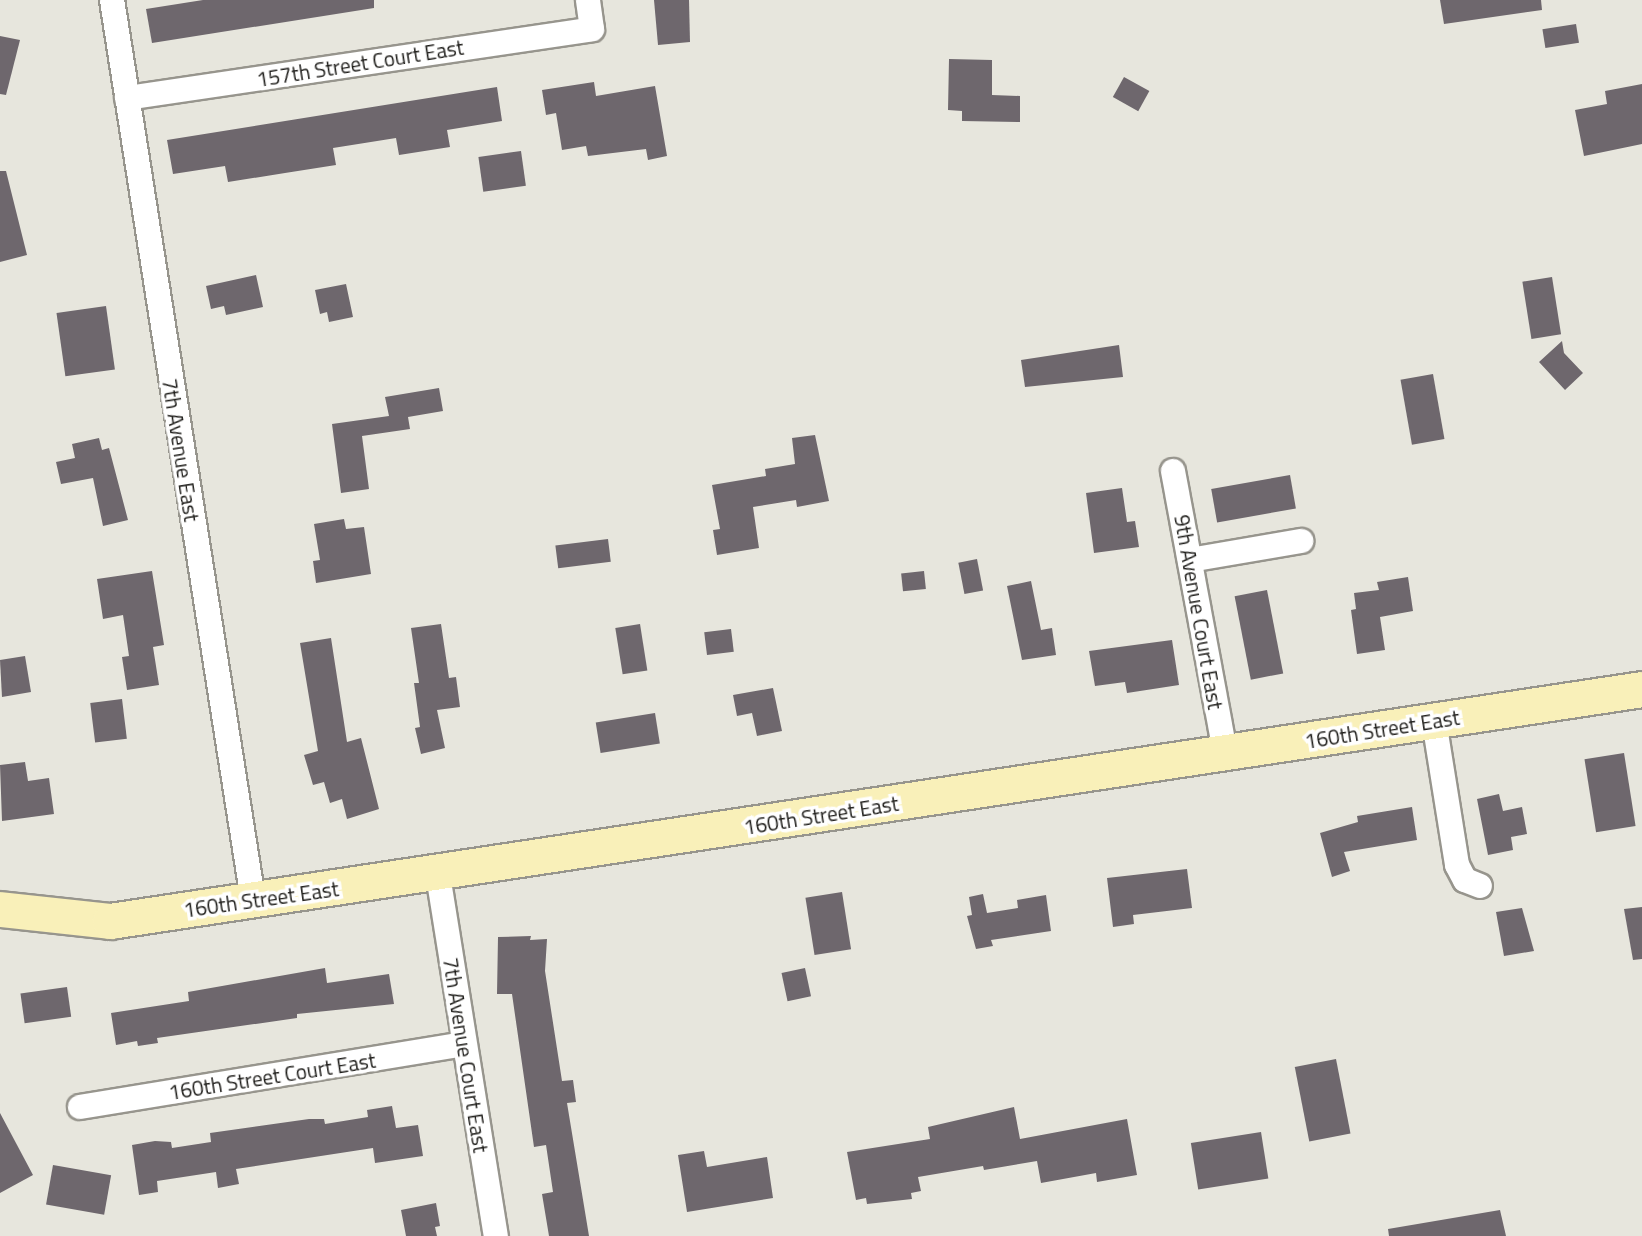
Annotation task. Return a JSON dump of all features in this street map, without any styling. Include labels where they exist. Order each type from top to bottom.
[{"type":"street","name":"7th Avenue East","points":[[113,0],[253,899]]},
{"type":"street","name":"157th Street Court East","points":[[127,98],[592,29],[587,0]]},
{"type":"street","name":"9th Avenue Court East","points":[[1173,471],[1225,752]]},
{"type":"street","points":[[1190,560],[1301,541]]},
{"type":"street","name":"160th Street East","points":[[0,909],[110,921],[438,875],[1642,689]]},
{"type":"street","points":[[1434,721],[1457,865],[1465,880],[1480,886]]},
{"type":"street","name":"7th Avenue Court East","points":[[438,875],[496,1236]]},
{"type":"street","name":"160th Street Court East","points":[[80,1107],[464,1044]]},
{"type":"building","points":[[203,0],[374,0],[374,8],[152,43],[146,9]]},
{"type":"building","points":[[654,0],[689,0],[690,42],[658,45]]},
{"type":"building","points":[[1440,0],[1541,0],[1542,10],[1444,24]]},
{"type":"building","points":[[1576,24],[1579,43],[1545,48],[1542,29]]},
{"type":"building","points":[[0,36],[20,40],[6,95],[0,94]]},
{"type":"building","points":[[949,59],[992,60],[992,95],[1020,96],[1020,122],[962,121],[962,111],[948,110]]},
{"type":"building","points":[[1124,77],[1149,91],[1138,111],[1113,97]]},
{"type":"building","points":[[594,82],[596,96],[655,86],[667,156],[648,160],[646,149],[588,156],[586,146],[562,150],[556,113],[546,115],[542,90]]},
{"type":"building","points":[[1642,84],[1642,144],[1584,156],[1575,110],[1607,104],[1605,91]]},
{"type":"building","points":[[497,87],[502,121],[447,130],[450,147],[399,155],[396,138],[333,148],[336,165],[228,182],[225,166],[173,174],[167,140]]},
{"type":"building","points":[[521,151],[526,186],[483,192],[478,157]]},
{"type":"building","points":[[0,171],[6,171],[27,255],[0,262]]},
{"type":"building","points":[[256,275],[263,307],[226,315],[224,306],[211,309],[206,286]]},
{"type":"building","points":[[1552,277],[1561,334],[1531,339],[1522,282]]},
{"type":"building","points":[[346,284],[353,317],[329,322],[327,312],[320,314],[315,290]]},
{"type":"building","points":[[106,306],[115,369],[65,376],[56,313]]},
{"type":"building","points":[[1562,341],[1564,353],[1583,373],[1565,390],[1539,362]]},
{"type":"building","points":[[1119,345],[1123,377],[1025,387],[1021,360]]},
{"type":"building","points":[[1433,374],[1444,439],[1412,445],[1401,380]]},
{"type":"building","points":[[439,388],[443,411],[408,417],[410,429],[362,436],[369,489],[341,493],[332,424],[389,416],[385,397]]},
{"type":"building","points":[[815,435],[829,501],[797,507],[796,500],[753,507],[759,548],[717,555],[713,530],[720,529],[712,485],[766,476],[765,469],[795,464],[792,438]]},
{"type":"building","points":[[99,438],[102,450],[109,448],[128,520],[103,526],[93,478],[61,484],[56,462],[75,458],[72,444]]},
{"type":"building","points":[[1290,475],[1296,508],[1217,522],[1211,489]]},
{"type":"building","points":[[1122,488],[1127,522],[1135,521],[1139,547],[1094,553],[1086,493]]},
{"type":"building","points":[[344,519],[346,529],[364,527],[371,574],[316,583],[313,561],[320,560],[314,524]]},
{"type":"building","points":[[608,539],[611,562],[558,568],[555,545]]},
{"type":"building","points":[[977,559],[983,590],[964,594],[958,563]]},
{"type":"building","points":[[152,571],[164,645],[153,647],[159,685],[127,690],[122,657],[129,656],[123,615],[103,619],[97,579]]},
{"type":"building","points":[[924,571],[926,589],[903,591],[901,573]]},
{"type":"building","points":[[1408,577],[1413,611],[1380,617],[1385,650],[1357,654],[1351,610],[1356,609],[1354,593],[1379,590],[1377,582]]},
{"type":"building","points":[[1031,581],[1041,630],[1052,628],[1056,655],[1022,660],[1007,586]]},
{"type":"building","points":[[1267,590],[1283,673],[1251,680],[1235,596]]},
{"type":"building","points":[[441,624],[449,678],[456,677],[460,707],[437,710],[445,748],[421,754],[415,728],[420,727],[414,683],[419,683],[411,628]]},
{"type":"building","points":[[640,624],[647,670],[623,674],[615,628]]},
{"type":"building","points":[[731,629],[734,652],[707,655],[704,632]]},
{"type":"building","points":[[331,638],[347,742],[361,738],[379,809],[347,819],[342,799],[330,803],[324,782],[313,785],[304,755],[318,751],[300,643]]},
{"type":"building","points":[[1172,640],[1179,685],[1127,693],[1125,682],[1095,686],[1089,651]]},
{"type":"building","points":[[25,656],[31,692],[2,697],[0,660]]},
{"type":"building","points":[[773,688],[782,731],[757,736],[752,713],[737,716],[733,695]]},
{"type":"building","points":[[122,699],[127,739],[95,743],[90,703]]},
{"type":"building","points":[[655,713],[660,744],[601,753],[596,722]]},
{"type":"building","points":[[1624,753],[1636,826],[1596,832],[1584,759]]},
{"type":"building","points":[[25,762],[28,781],[49,778],[54,814],[2,821],[0,765]]},
{"type":"building","points":[[1499,794],[1503,811],[1522,807],[1527,834],[1511,837],[1513,850],[1488,855],[1477,799]]},
{"type":"building","points":[[1412,807],[1417,840],[1344,852],[1350,871],[1332,877],[1320,833],[1358,822],[1357,816]]},
{"type":"building","points":[[1187,869],[1192,908],[1133,915],[1134,924],[1113,927],[1107,878]]},
{"type":"building","points":[[842,892],[851,949],[815,955],[805,898]]},
{"type":"building","points":[[983,894],[987,913],[1018,908],[1017,900],[1046,895],[1051,931],[991,940],[993,946],[976,949],[967,916],[972,915],[969,897]]},
{"type":"building","points":[[1642,907],[1642,959],[1633,960],[1624,909]]},
{"type":"building","points":[[1522,908],[1534,951],[1504,956],[1496,912]]},
{"type":"building","points":[[531,936],[530,940],[547,939],[545,971],[562,1081],[573,1080],[576,1102],[567,1103],[589,1236],[549,1236],[542,1194],[553,1192],[546,1145],[534,1147],[512,994],[497,994],[498,937]]},
{"type":"building","points":[[325,968],[327,983],[389,974],[394,1004],[297,1014],[297,1018],[157,1038],[158,1043],[138,1046],[137,1041],[116,1045],[111,1013],[189,1001],[188,992]]},
{"type":"building","points":[[805,968],[811,996],[788,1001],[782,973]]},
{"type":"building","points":[[67,987],[71,1017],[25,1023],[20,994]]},
{"type":"building","points":[[1336,1059],[1351,1134],[1309,1142],[1295,1067]]},
{"type":"building","points":[[392,1106],[396,1128],[418,1125],[423,1156],[375,1163],[373,1148],[236,1169],[239,1184],[218,1188],[216,1172],[157,1181],[158,1192],[139,1195],[132,1145],[155,1141],[171,1142],[172,1148],[211,1142],[210,1133],[309,1119],[324,1119],[325,1124],[368,1117],[367,1110]]},
{"type":"building","points":[[1014,1107],[1020,1139],[1127,1119],[1137,1175],[1097,1182],[1096,1173],[1041,1183],[1037,1161],[984,1170],[983,1166],[918,1177],[921,1191],[911,1193],[912,1199],[867,1204],[866,1198],[856,1200],[847,1152],[930,1139],[928,1127]]},
{"type":"building","points":[[0,1113],[33,1175],[0,1193]]},
{"type":"building","points":[[1261,1132],[1268,1178],[1198,1190],[1191,1143]]},
{"type":"building","points":[[704,1151],[707,1167],[767,1157],[773,1198],[687,1212],[678,1155]]},
{"type":"building","points":[[53,1165],[111,1175],[104,1215],[46,1204]]},
{"type":"building","points":[[436,1203],[440,1226],[435,1227],[437,1236],[406,1236],[401,1210]]},
{"type":"building","points":[[1500,1210],[1506,1236],[1389,1236],[1388,1229]]}]
